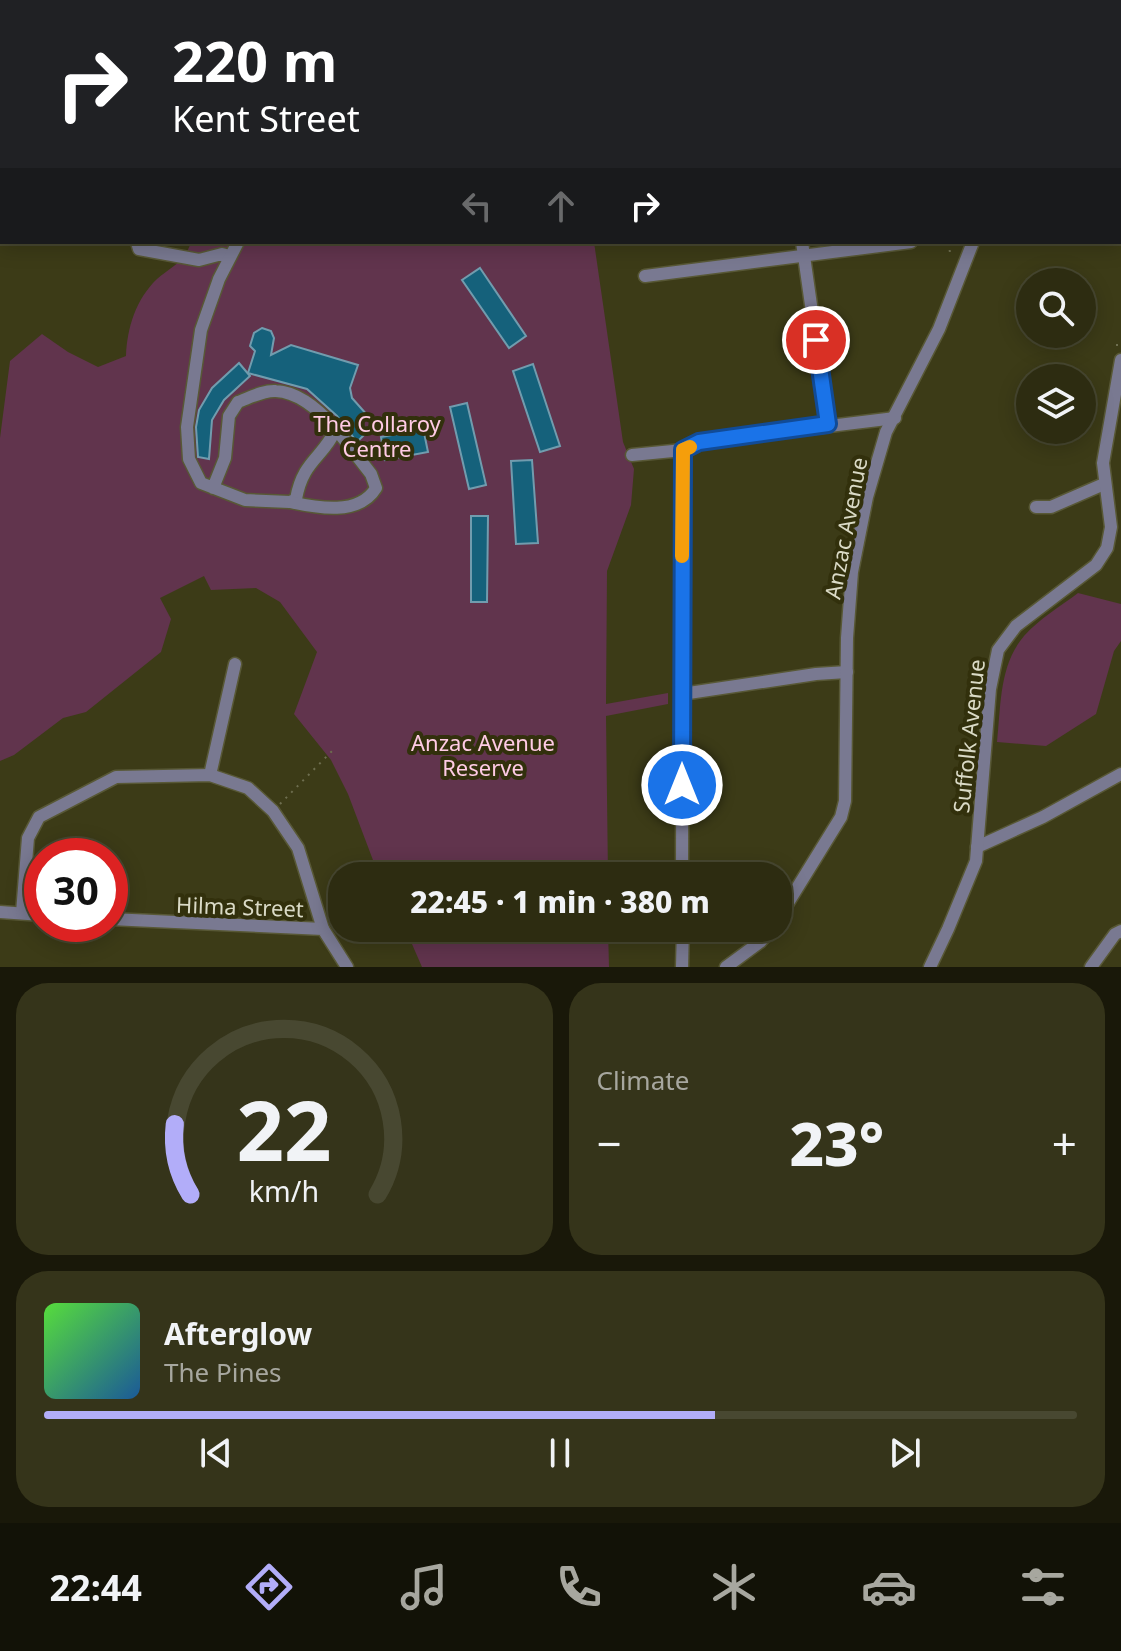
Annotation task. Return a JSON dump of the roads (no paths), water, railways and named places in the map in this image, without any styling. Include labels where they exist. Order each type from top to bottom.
[{"type":"street","points":[[213,488],[225,458],[229,416],[238,402],[276,391],[302,399],[322,413],[350,443],[371,474],[376,488],[370,499],[343,508],[245,500],[213,488],[201,483],[189,459],[187,427],[201,330],[219,279],[237,244]]},
{"type":"street","points":[[645,276],[803,249],[880,244]]},
{"type":"street","name":"Anzac Avenue","points":[[792,896],[841,817],[845,801],[852,572],[867,497],[886,432],[939,329],[971,244]]},
{"type":"street","points":[[138,245],[199,260],[222,254],[230,256]]},
{"type":"street","points":[[803,249],[828,424]]},
{"type":"street","name":"Suffolk Avenue","points":[[930,967],[976,861],[990,689],[998,650],[1016,626],[1096,565],[1107,548],[1111,527],[1103,463],[1121,360]]},
{"type":"street","points":[[632,455],[683,450],[699,442],[895,418]]},
{"type":"street","points":[[290,502],[296,499],[298,484],[313,458],[331,440],[336,429]]},
{"type":"street","points":[[682,862],[683,450]]},
{"type":"street","points":[[1036,507],[1051,507],[1104,484]]},
{"type":"street","points":[[210,775],[235,664]]},
{"type":"street","points":[[682,694],[847,672]]},
{"type":"street","points":[[977,847],[1043,817],[1121,774]]},
{"type":"street","points":[[0,912],[22,913],[28,838],[39,817],[116,777],[210,775],[248,788],[273,811],[298,848],[323,929]]},
{"type":"street","name":"Hilma Street","points":[[128,920],[323,929],[347,967]]},
{"type":"street","points":[[1091,967],[1115,934],[1121,931]]},
{"type":"street","points":[[682,967],[683,942]]},
{"type":"street","points":[[726,967],[760,942]]},
{"type":"park label","name":"The Collaroy Centre","points":[[377,436]]},
{"type":"park label","name":"Anzac Avenue Reserve","points":[[483,754]]}]
